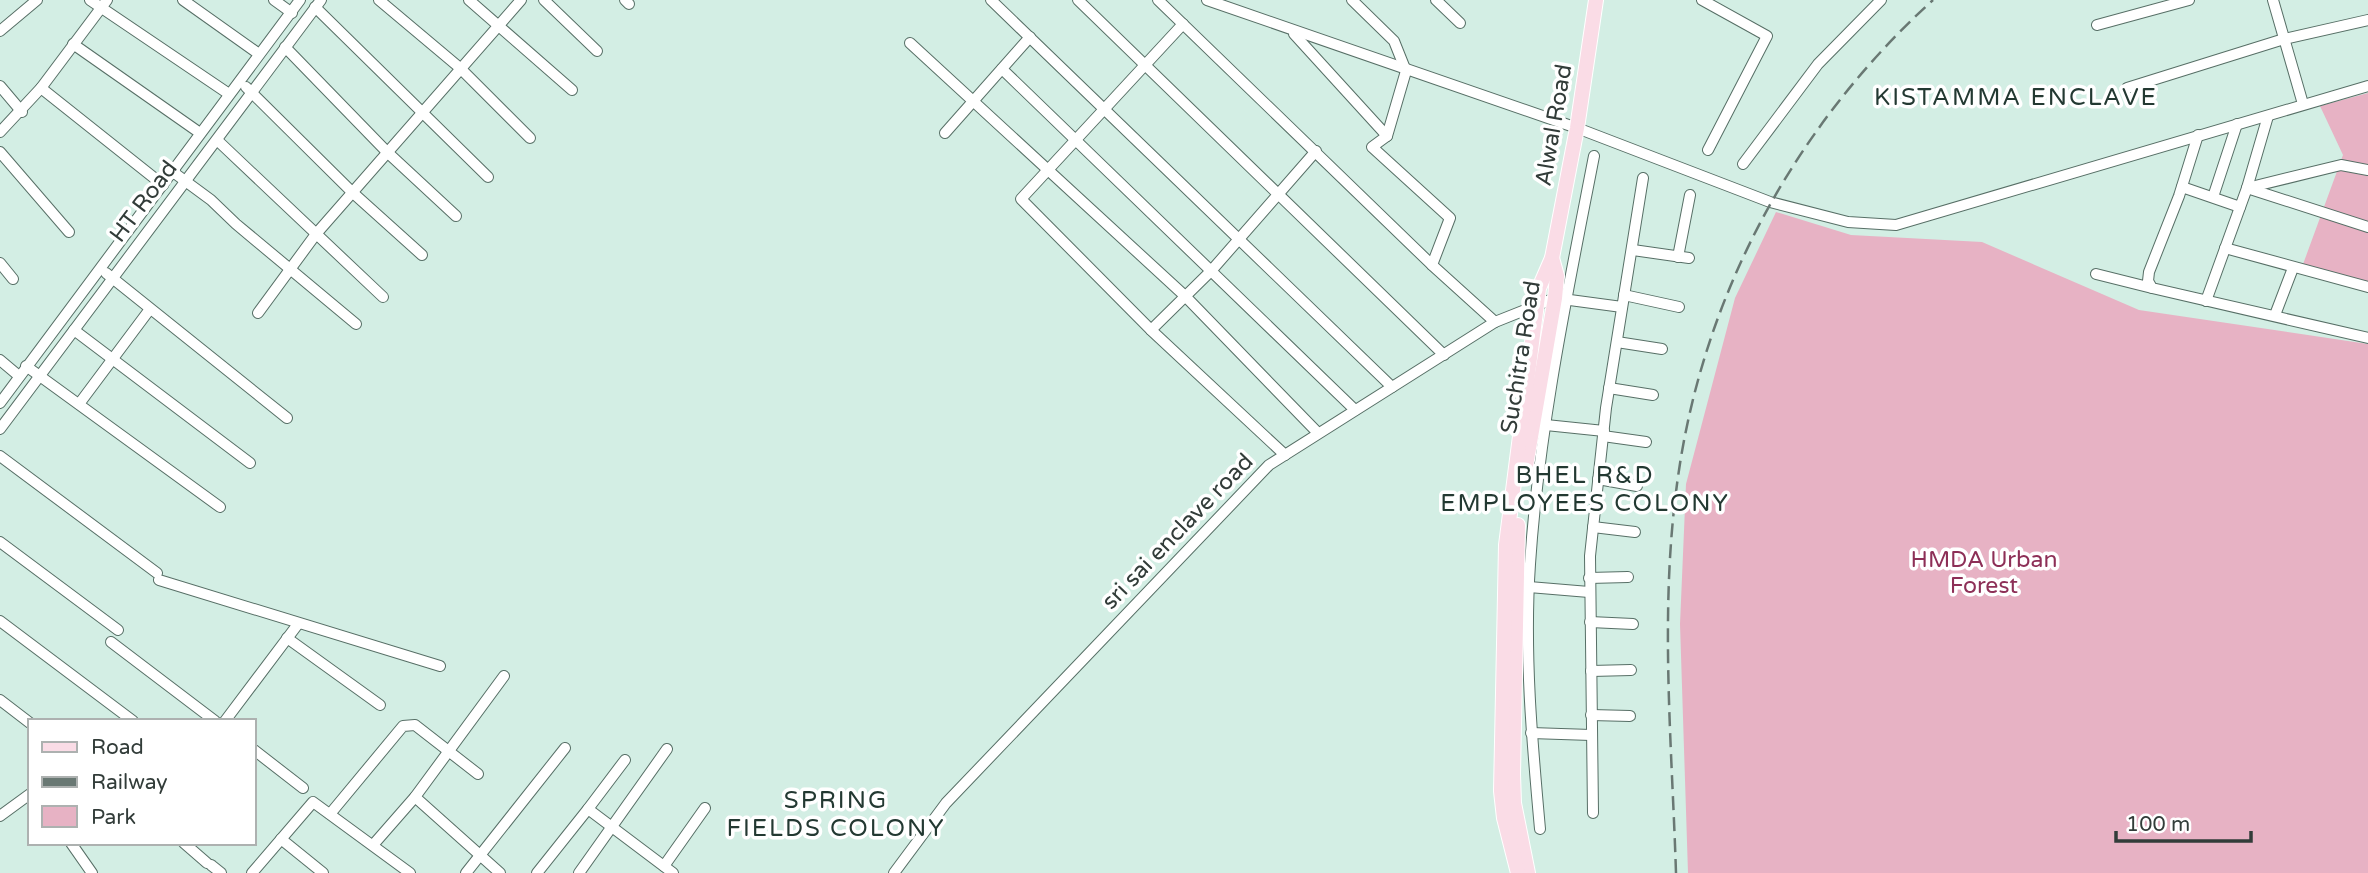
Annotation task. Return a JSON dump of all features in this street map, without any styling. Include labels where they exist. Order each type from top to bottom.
[{"type":"main road","name":"Alwal Road","points":[[1552,258],[1577,128],[1596,0]]},
{"type":"main road","name":"Suchitra Road","points":[[1528,873],[1514,803],[1516,540],[1522,487],[1561,298],[1552,258]]},
{"type":"main road","name":"Suchitra Road","points":[[1518,873],[1504,818],[1502,791],[1506,545],[1537,304],[1542,277],[1552,258]]},
{"type":"street","points":[[0,31],[37,0]]},
{"type":"street","points":[[90,0],[104,4],[229,94]]},
{"type":"street","points":[[183,0],[259,54]]},
{"type":"street","points":[[274,0],[292,13]]},
{"type":"street","name":"HT Road","points":[[0,403],[300,0]]},
{"type":"street","points":[[379,0],[460,68],[530,138]]},
{"type":"street","points":[[469,0],[572,90]]},
{"type":"street","points":[[258,313],[316,234],[521,0]]},
{"type":"street","points":[[544,0],[597,51]]},
{"type":"street","points":[[991,0],[1104,106],[1392,387]]},
{"type":"street","points":[[1078,0],[1143,66],[1444,355]]},
{"type":"street","points":[[1158,0],[1432,265],[1495,322]]},
{"type":"street","points":[[1207,0],[1232,3],[1292,32],[1577,128],[1770,202],[1875,226],[1909,221],[2368,86]]},
{"type":"street","points":[[1352,0],[1395,41],[1406,71],[1387,136],[1373,147],[1450,218],[1432,265]]},
{"type":"street","points":[[1436,0],[1460,23]]},
{"type":"street","points":[[1702,0],[1767,36],[1708,150]]},
{"type":"street","points":[[1723,12],[1729,0]]},
{"type":"street","points":[[1743,164],[1818,64],[1881,0]]},
{"type":"street","points":[[2097,25],[2189,0]]},
{"type":"street","points":[[2273,0],[2303,104]]},
{"type":"street","points":[[0,132],[22,112],[104,4]]},
{"type":"street","points":[[318,4],[488,177]]},
{"type":"street","name":"HT Road","points":[[0,429],[318,4]]},
{"type":"street","points":[[2127,88],[2284,39],[2368,20]]},
{"type":"street","points":[[1183,24],[1104,106],[1021,199],[1152,330],[1285,455]]},
{"type":"street","points":[[1292,32],[1387,136]]},
{"type":"street","points":[[945,133],[1030,37]]},
{"type":"street","points":[[910,43],[1185,296],[1318,433]]},
{"type":"street","points":[[73,44],[200,133]]},
{"type":"street","points":[[285,47],[387,152],[456,216]]},
{"type":"street","points":[[1002,69],[1355,410]]},
{"type":"street","points":[[239,80],[352,192],[422,255]]},
{"type":"street","points":[[0,86],[22,112]]},
{"type":"street","points":[[41,88],[163,185]]},
{"type":"street","points":[[2206,301],[2247,188],[2268,116]]},
{"type":"street","points":[[2213,197],[2237,124]]},
{"type":"street","points":[[2152,288],[2148,281],[2149,272],[2182,187],[2198,135]]},
{"type":"street","points":[[217,140],[383,297]]},
{"type":"street","points":[[1152,330],[1211,271],[1316,151]]},
{"type":"street","points":[[0,152],[69,232]]},
{"type":"street","points":[[1540,829],[1531,733],[1529,587],[1561,298],[1594,156]]},
{"type":"street","points":[[2247,188],[2340,165],[2368,170]]},
{"type":"street","points":[[173,172],[356,324]]},
{"type":"street","points":[[1593,813],[1589,578],[1593,527],[1609,388],[1643,178]]},
{"type":"street","points":[[2182,187],[2240,207]]},
{"type":"street","points":[[2247,188],[2368,227]]},
{"type":"street","points":[[1633,250],[1683,258],[1690,195]]},
{"type":"street","points":[[2225,248],[2368,287]]},
{"type":"street","points":[[0,263],[13,279]]},
{"type":"street","points":[[100,267],[287,418]]},
{"type":"street","points":[[2275,315],[2293,268]]},
{"type":"street","points":[[2096,274],[2368,338]]},
{"type":"street","points":[[1561,298],[1679,307]]},
{"type":"street","name":"sri sai enclave road","points":[[894,873],[946,803],[1269,465],[1495,322],[1537,304],[1561,298]]},
{"type":"street","points":[[79,404],[150,309]]},
{"type":"street","points":[[74,330],[250,463]]},
{"type":"street","points":[[1617,342],[1662,349]]},
{"type":"street","points":[[0,360],[19,376]]},
{"type":"street","points":[[26,366],[220,507]]},
{"type":"street","points":[[1609,388],[1653,395]]},
{"type":"street","points":[[1546,425],[1646,442]]},
{"type":"street","points":[[0,456],[158,577],[298,624],[440,666]]},
{"type":"street","points":[[1598,479],[1637,486]]},
{"type":"street","points":[[1593,527],[1634,532]]},
{"type":"street","points":[[0,541],[117,630]]},
{"type":"street","points":[[1589,578],[1628,577]]},
{"type":"street","points":[[1529,587],[1590,592]]},
{"type":"street","points":[[0,621],[130,719]]},
{"type":"street","points":[[1590,622],[1633,624]]},
{"type":"street","points":[[226,719],[298,624]]},
{"type":"street","points":[[287,638],[380,705]]},
{"type":"street","points":[[111,642],[212,719]]},
{"type":"street","points":[[1591,671],[1631,670]]},
{"type":"street","points":[[373,845],[415,797],[504,676]]},
{"type":"street","points":[[0,700],[28,721]]},
{"type":"street","points":[[1591,715],[1630,716]]},
{"type":"street","points":[[330,814],[403,726],[415,725],[478,774]]},
{"type":"street","points":[[1531,733],[1591,735]]},
{"type":"street","points":[[466,873],[565,748]]},
{"type":"street","points":[[583,871],[667,749]]},
{"type":"street","points":[[256,756],[303,788]]},
{"type":"street","points":[[537,873],[625,760]]},
{"type":"street","points":[[2,810],[28,795]]},
{"type":"street","points":[[415,797],[478,857],[500,873]]},
{"type":"street","points":[[252,873],[313,802],[410,873]]},
{"type":"street","points":[[664,866],[705,808]]},
{"type":"street","points":[[588,809],[673,873]]},
{"type":"street","points":[[281,839],[323,873]]},
{"type":"street","points":[[72,845],[92,873]]},
{"type":"street","points":[[186,845],[221,873]]},
{"type":"green space","points":[[2368,93],[2368,284],[2302,267],[2343,155],[2320,106]]},
{"type":"green space","name":"HMDA Urban Forest","points":[[1776,212],[1851,235],[1982,242],[2139,310],[2368,344],[2368,873],[1688,873],[1680,624],[1686,484],[1735,298]]},
{"type":"railway","points":[[1676,873],[1668,683],[1671,539],[1688,422],[1706,353],[1730,287],[1760,223],[1796,162],[1837,104],[1882,50],[1933,0]]},
{"type":"district","name":"KISTAMMA ENCLAVE","points":[[2016,97]]},
{"type":"district","name":"BHEL R&D EMPLOYEES COLONY","points":[[1585,489]]},
{"type":"district","name":"SPRING FIELDS COLONY","points":[[836,814]]}]
